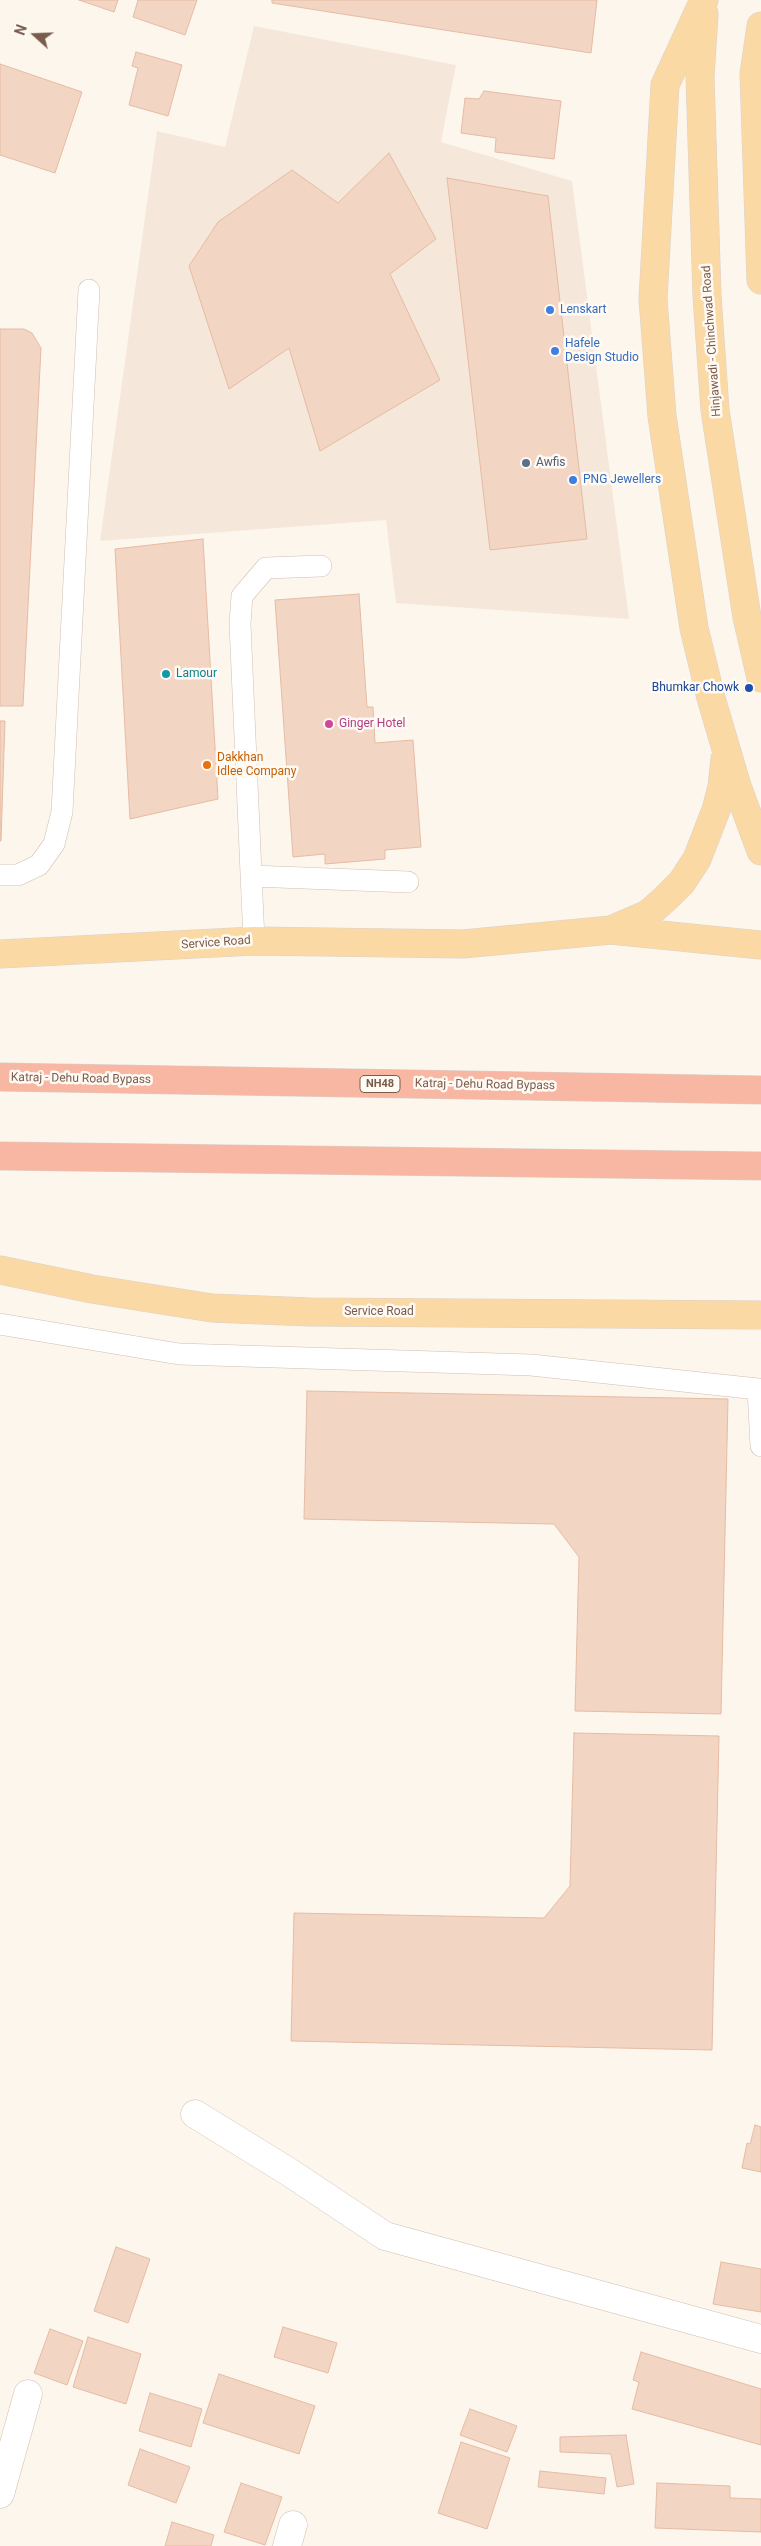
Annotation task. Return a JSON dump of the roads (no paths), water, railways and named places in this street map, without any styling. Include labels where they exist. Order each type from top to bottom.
[{"type":"highway","name":"Katraj - Dehu Road Bypass","points":[[0,1077],[761,1090]]},
{"type":"highway","points":[[0,1156],[761,1166]]},
{"type":"main road","name":"Hinjawadi - Chinchwad Road","points":[[704,0],[700,77],[707,296],[715,410],[747,617],[761,678]]},
{"type":"main road","points":[[704,0],[665,85],[653,299],[662,416],[694,628],[725,749],[761,851]]},
{"type":"main road","points":[[761,26],[754,74],[761,280]]},
{"type":"main road","points":[[612,930],[648,914],[682,882],[697,859],[720,794],[725,749]]},
{"type":"main road","points":[[612,930],[761,945]]},
{"type":"main road","name":"Service Road","points":[[0,954],[254,941],[463,944],[612,930]]},
{"type":"main road","name":"Service Road","points":[[0,1270],[212,1308],[310,1312],[761,1315]]},
{"type":"street","points":[[195,2114],[289,2172],[385,2236],[761,2339]]},
{"type":"street","points":[[0,2494],[28,2394]]},
{"type":"lane","points":[[0,875],[18,875],[39,865],[54,844],[62,812],[89,290]]},
{"type":"lane","points":[[254,941],[240,624],[242,596],[266,568],[321,566]]},
{"type":"lane","points":[[252,876],[408,882]]},
{"type":"lane","points":[[0,1324],[179,1354],[531,1366],[758,1389],[761,1446]]},
{"type":"place","name":"Lenskart","points":[[550,310]]},
{"type":"place","name":"Hafele Design Studio","points":[[555,351]]},
{"type":"place","name":"Awfis","points":[[526,463]]},
{"type":"place","name":"PNG Jewellers","points":[[573,480]]},
{"type":"place","name":"Lamour","points":[[166,674]]},
{"type":"place","name":"Bhumkar Chowk","points":[[749,688]]},
{"type":"place","name":"Ginger Hotel","points":[[329,724]]},
{"type":"place","name":"Dakkhan Idlee Company","points":[[207,765]]}]
